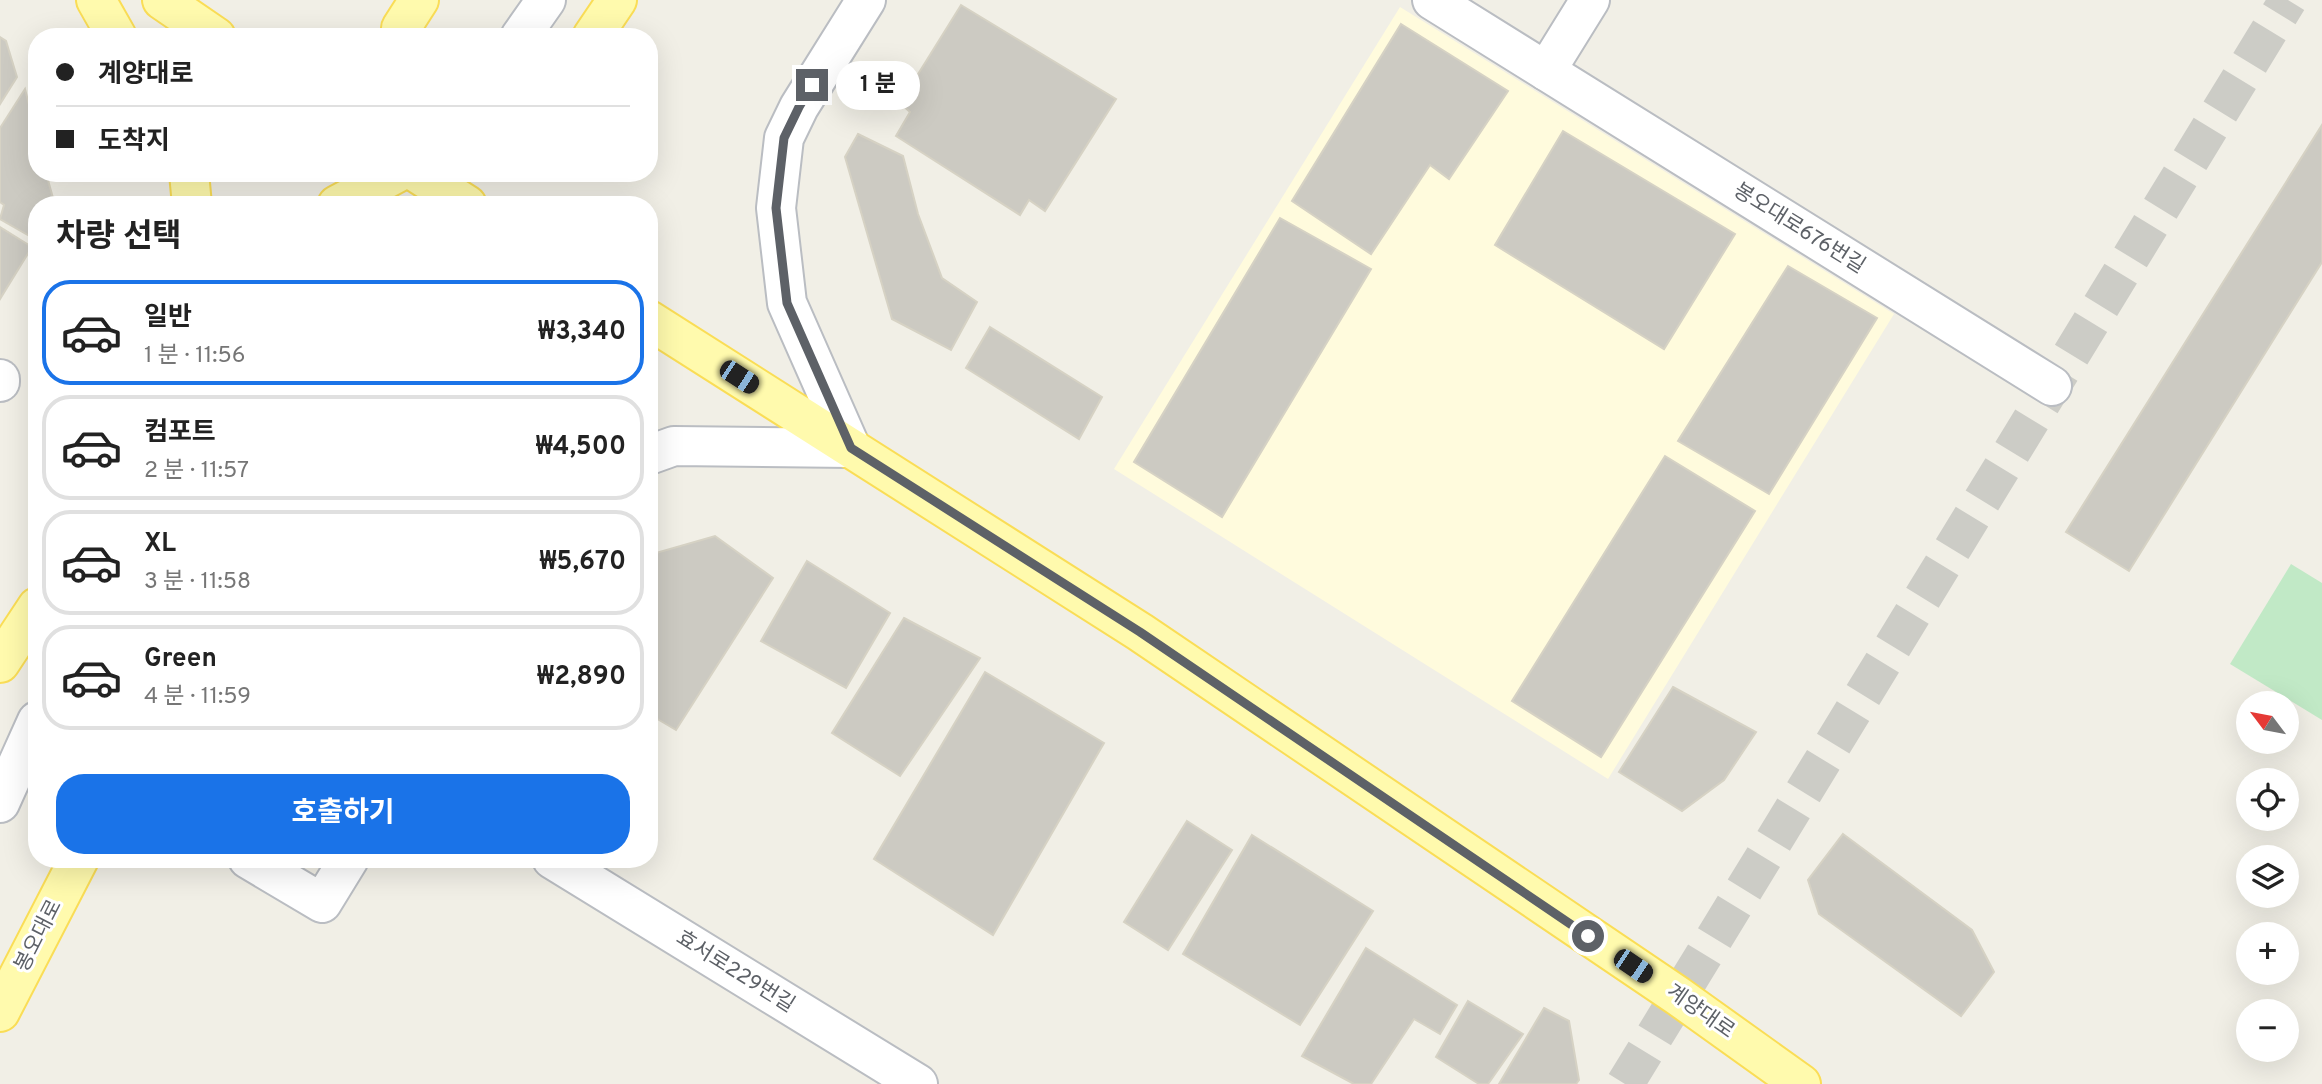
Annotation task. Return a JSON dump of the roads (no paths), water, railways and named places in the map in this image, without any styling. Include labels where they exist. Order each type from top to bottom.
[{"type":"main road","points":[[96,0],[112,28]]},
{"type":"main road","points":[[162,0],[203,28]]},
{"type":"main road","points":[[401,28],[419,0]]},
{"type":"main road","points":[[598,28],[617,0]]},
{"type":"main road","points":[[356,196],[384,182]]},
{"type":"main road","points":[[431,182],[453,196]]},
{"type":"main road","name":"계양대로","points":[[658,326],[1140,632],[1678,996],[1801,1084]]},
{"type":"main road","points":[[0,663],[28,621]]},
{"type":"main road","name":"봉오대로","points":[[0,1012],[74,868]]},
{"type":"street","points":[[526,28],[546,0]]},
{"type":"street","points":[[658,452],[674,446],[851,448],[787,303],[776,208],[784,138],[799,107],[866,0]]},
{"type":"street","name":"봉오대로676번길","points":[[1432,0],[2052,386]]},
{"type":"street","points":[[1546,71],[1590,0]]},
{"type":"street","points":[[380,196],[394,182]]},
{"type":"street","points":[[0,803],[28,741]]},
{"type":"street","points":[[263,868],[322,903],[343,868]]},
{"type":"street","name":"효서로229번길","points":[[567,868],[918,1084]]},
{"type":"tunnel","points":[[1625,1084],[2288,0]]}]
